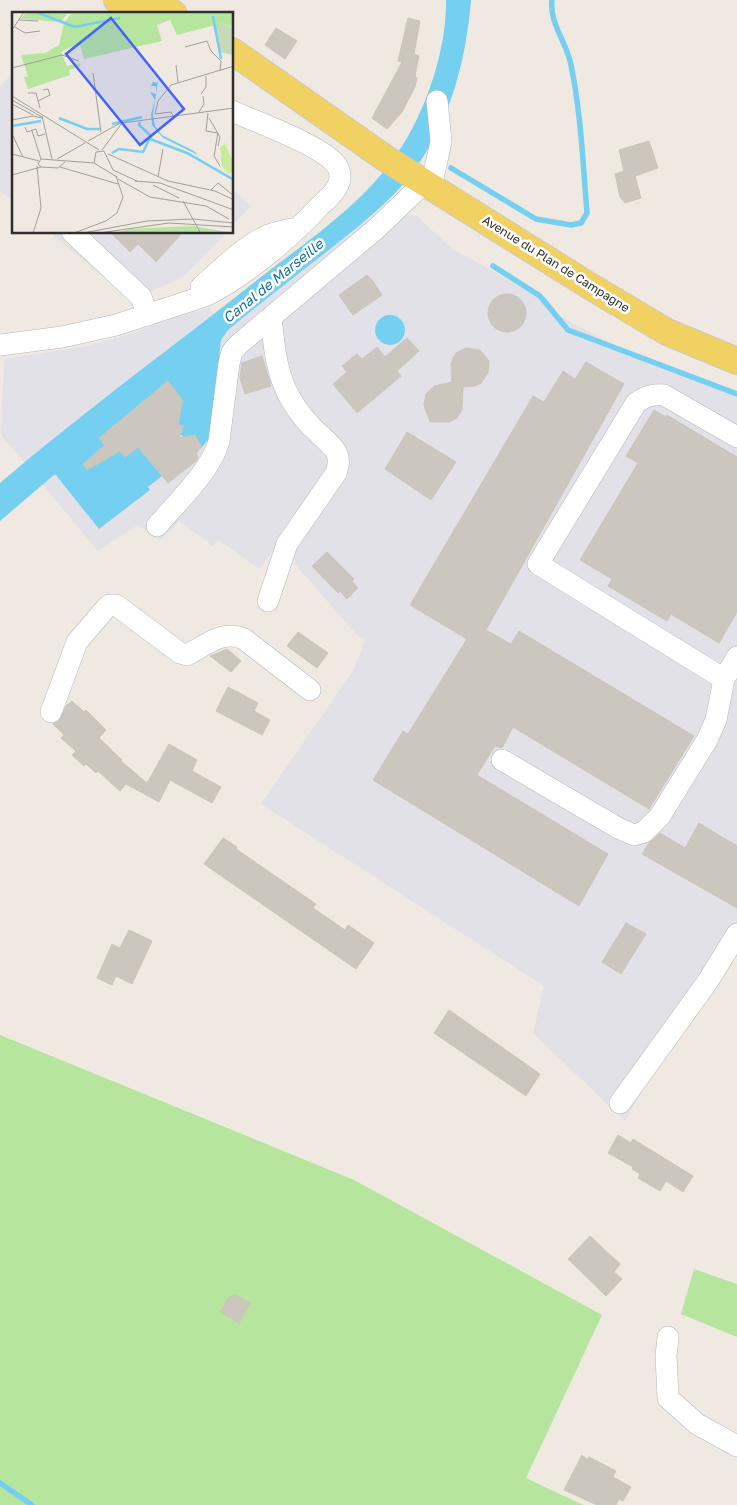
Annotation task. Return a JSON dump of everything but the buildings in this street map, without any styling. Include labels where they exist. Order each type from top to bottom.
[{"type":"main road","points":[[117,0],[136,12]]},
{"type":"main road","points":[[154,0],[171,12]]},
{"type":"main road","name":"Avenue du Plan de Campagne","points":[[234,52],[422,182],[588,285],[667,332],[737,360]]},
{"type":"main road","name":"Avenue du Plan de Campagne","points":[[234,71],[381,155]]},
{"type":"street","points":[[157,526],[209,464],[216,452],[232,352],[377,228],[422,182],[441,142],[437,100]]},
{"type":"street","points":[[0,345],[62,337],[116,325],[205,296],[216,291],[255,264],[301,226],[337,188],[340,176],[336,164],[320,150],[234,112]]},
{"type":"street","points":[[74,234],[141,297],[148,315]]},
{"type":"street","points":[[268,601],[287,544],[336,472],[339,463],[337,453],[331,445],[302,416],[290,398],[279,372],[274,349],[271,317]]},
{"type":"street","points":[[667,332],[700,355],[737,373]]},
{"type":"street","points":[[724,679],[538,564],[636,403],[644,397],[652,394],[664,395],[737,437]]},
{"type":"street","points":[[51,712],[77,642],[110,605],[116,605],[180,653],[187,655],[215,638],[228,635],[237,636],[244,639],[310,690]]},
{"type":"street","points":[[502,760],[618,828],[634,835],[644,832],[660,816],[707,740],[716,720],[724,679],[737,657]]},
{"type":"street","points":[[620,1103],[708,981],[737,934]]},
{"type":"street","points":[[668,1337],[666,1356],[668,1398],[697,1424],[737,1446]]},
{"type":"shaded area","points":[[12,74],[12,200],[0,191],[0,86]]},
{"type":"shaded area","points":[[234,190],[251,206],[234,224]]},
{"type":"shaded area","points":[[395,215],[417,216],[451,248],[536,295],[549,310],[644,361],[737,397],[737,928],[625,1121],[533,1033],[544,986],[261,804],[354,669],[365,640],[357,635],[278,545],[259,569],[219,540],[213,546],[179,521],[160,541],[138,525],[98,551],[1,435],[4,359],[88,346],[137,332],[167,318],[209,308],[227,329],[368,218],[377,228]]},
{"type":"shaded area","points":[[51,234],[225,234],[183,277],[132,300]]},
{"type":"green space","points":[[0,1035],[354,1180],[602,1315],[526,1478],[583,1505],[0,1505]]},
{"type":"green space","points":[[694,1269],[737,1284],[737,1337],[681,1314]]},
{"type":"water","name":"Canal de Marseille","points":[[446,0],[471,0],[469,23],[460,68],[454,91],[437,133],[412,173],[394,194],[362,223],[228,330],[221,340],[212,432],[209,439],[202,447],[192,436],[185,439],[176,429],[182,402],[168,381],[99,438],[105,445],[96,452],[105,457],[120,451],[125,457],[138,447],[162,476],[148,487],[150,490],[99,529],[55,474],[0,521],[0,483],[97,404],[330,224],[377,179],[403,145],[423,106],[431,85],[442,41]]},
{"type":"water","points":[[390,315],[396,316],[404,324],[404,336],[396,344],[390,345],[384,344],[376,336],[375,330],[376,324],[384,316]]},
{"type":"waterway","points":[[451,168],[536,219],[571,225],[581,223],[587,213],[577,101],[569,57],[553,17],[552,0]]},
{"type":"waterway","points":[[493,266],[540,296],[568,330],[737,394]]},
{"type":"waterway","points":[[0,1483],[32,1505]]}]
